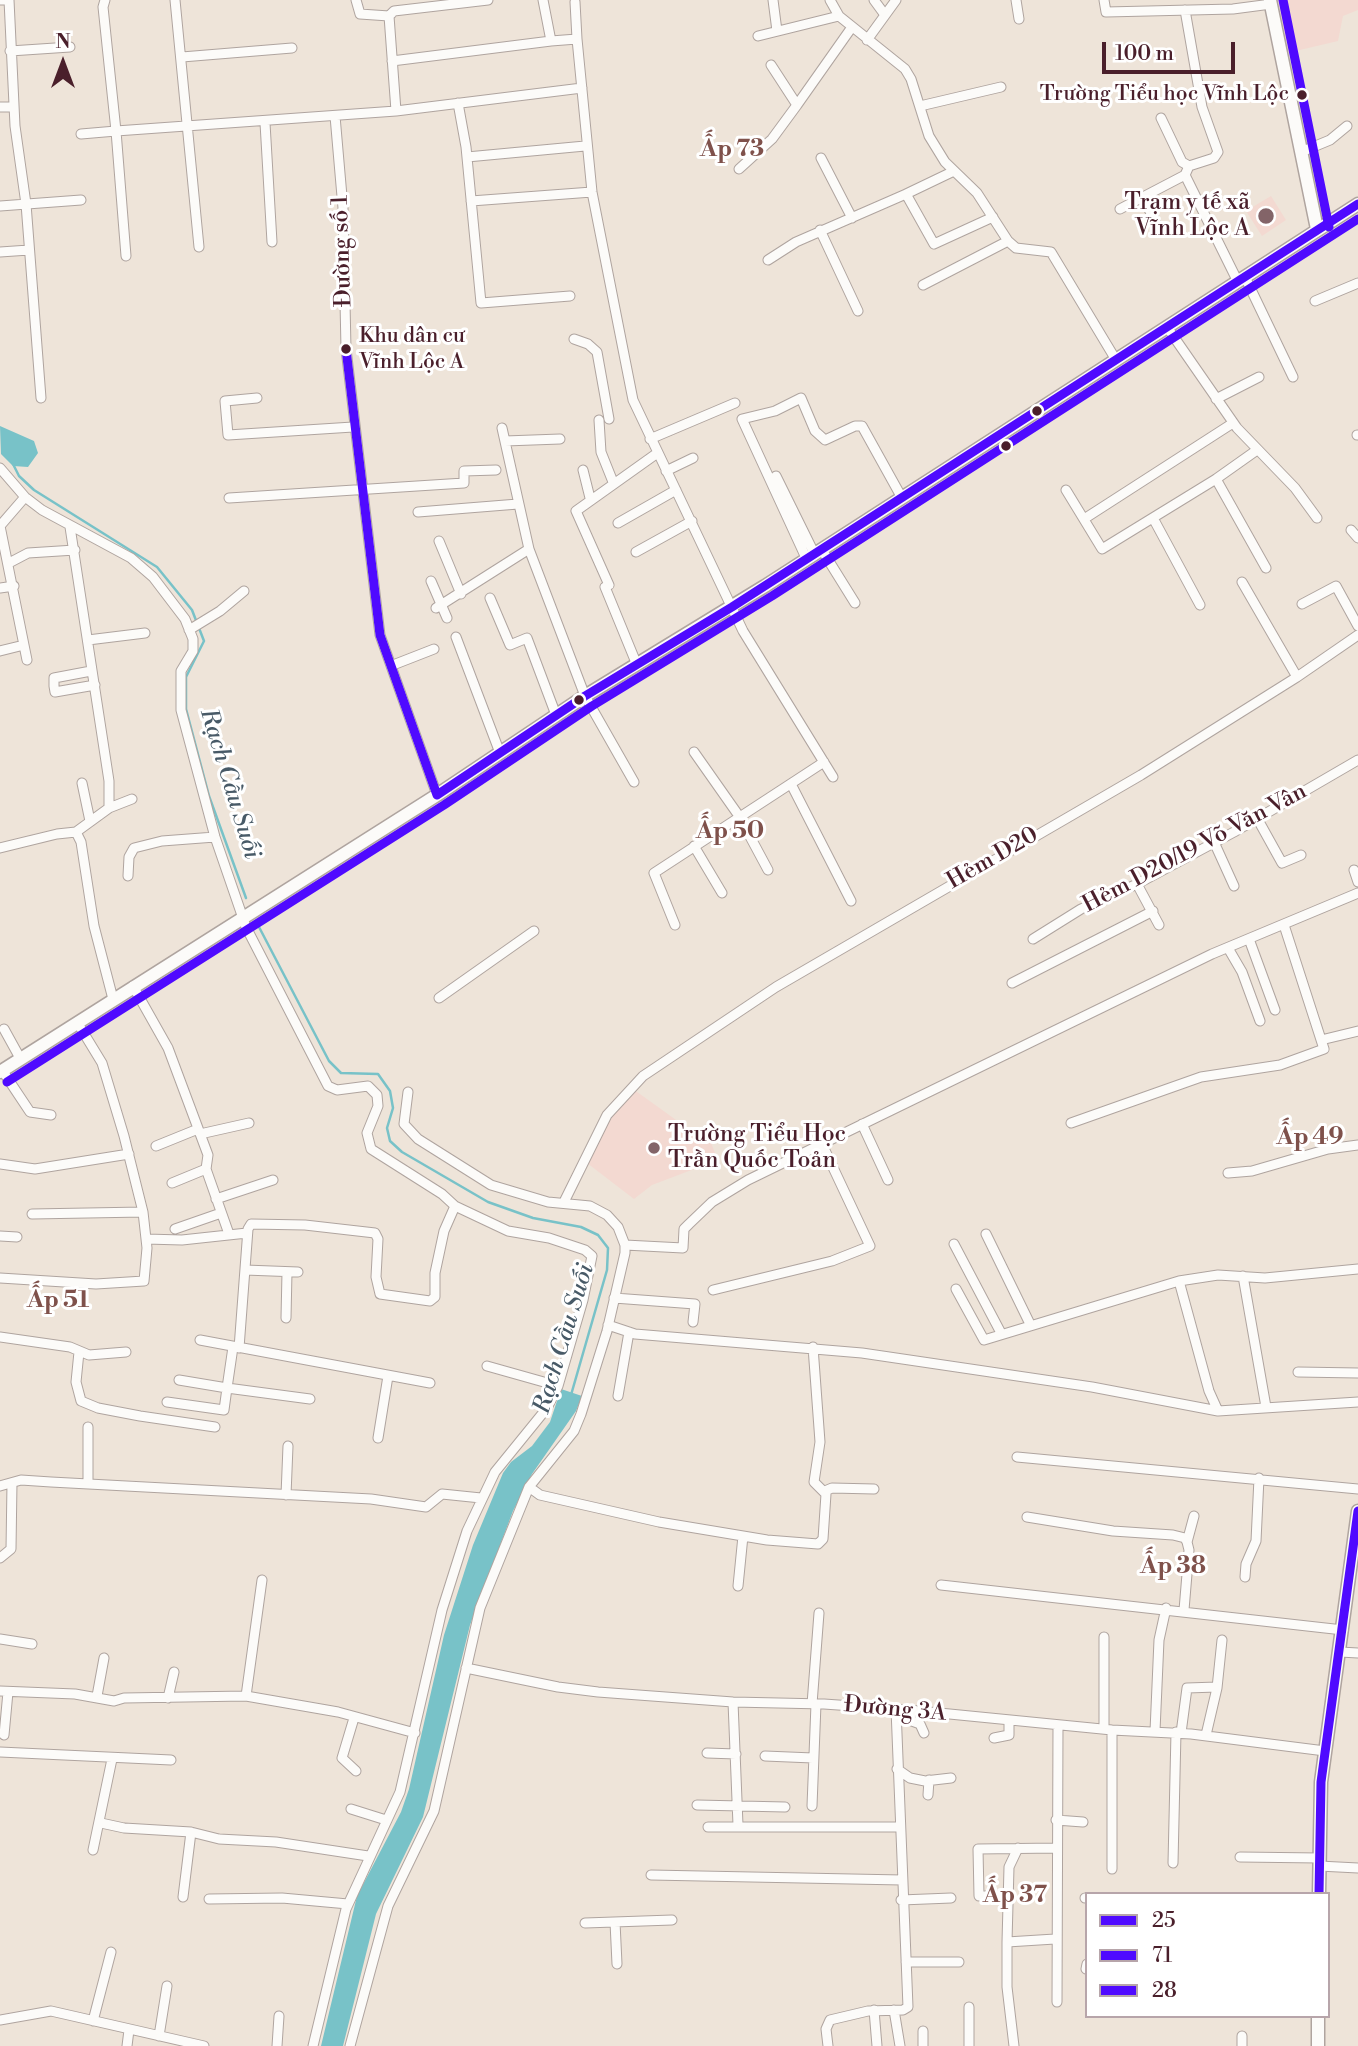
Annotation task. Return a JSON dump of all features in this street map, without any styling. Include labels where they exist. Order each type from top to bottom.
[{"type":"main road","points":[[1271,2],[1317,229]]},
{"type":"main road","points":[[1,1071],[438,795],[585,696],[814,555],[1358,204]]},
{"type":"main road","points":[[1319,1892],[1325,1751],[1358,1511]]},
{"type":"main road","points":[[1318,2018],[1318,2046]]},
{"type":"street","points":[[0,0],[9,0],[13,107],[26,204],[41,398]]},
{"type":"street","points":[[105,0],[103,8],[126,256]]},
{"type":"street","points":[[175,0],[199,247]]},
{"type":"street","points":[[356,0],[360,14],[388,16],[400,5],[488,0]]},
{"type":"street","points":[[543,0],[551,41]]},
{"type":"street","points":[[773,0],[777,31]]},
{"type":"street","points":[[830,0],[839,16],[905,69],[929,136],[954,171],[977,193],[1008,242],[1016,248],[1051,252],[1116,360]]},
{"type":"street","points":[[874,0],[885,15]]},
{"type":"street","points":[[867,40],[896,0]]},
{"type":"street","points":[[1016,0],[1019,19]]},
{"type":"street","points":[[1104,0],[1106,12],[1158,5],[1192,7],[1271,2]]},
{"type":"street","points":[[575,2],[585,146],[619,342],[633,400],[656,454],[692,521],[743,631],[834,777]]},
{"type":"street","points":[[1120,209],[1214,158],[1218,152],[1202,107],[1192,7]]},
{"type":"street","points":[[388,16],[396,111]]},
{"type":"street","points":[[758,36],[839,16]]},
{"type":"street","points":[[739,169],[772,139],[852,27]]},
{"type":"street","points":[[392,61],[577,39]]},
{"type":"street","points":[[10,51],[70,47]]},
{"type":"street","points":[[182,57],[292,48]]},
{"type":"street","points":[[771,65],[797,105]]},
{"type":"street","points":[[920,106],[1001,87]]},
{"type":"street","points":[[81,134],[265,123],[396,111],[582,88]]},
{"type":"street","points":[[458,103],[467,158],[481,303],[570,296]]},
{"type":"street","points":[[0,107],[13,107]]},
{"type":"street","name":"Đường số 1","points":[[335,116],[343,208],[346,349],[353,428],[380,635],[438,795]]},
{"type":"street","points":[[1161,118],[1293,377]]},
{"type":"street","points":[[265,123],[272,242]]},
{"type":"street","points":[[1301,152],[1330,140],[1347,126]]},
{"type":"street","points":[[467,158],[585,146]]},
{"type":"street","points":[[821,158],[852,218]]},
{"type":"street","points":[[768,260],[820,230],[954,171]]},
{"type":"street","points":[[471,201],[592,192]]},
{"type":"street","points":[[906,194],[934,244],[993,217]]},
{"type":"street","points":[[1143,198],[1156,223]]},
{"type":"street","points":[[0,206],[82,201]]},
{"type":"street","points":[[820,230],[858,312]]},
{"type":"street","points":[[923,285],[1008,242]]},
{"type":"street","points":[[0,252],[29,250]]},
{"type":"street","points":[[1315,301],[1358,283]]},
{"type":"street","points":[[1167,327],[1233,423],[1295,488],[1317,518]]},
{"type":"street","points":[[574,339],[588,344],[597,352],[604,420],[600,452],[612,482]]},
{"type":"street","points":[[1216,399],[1258,377]]},
{"type":"street","points":[[257,398],[225,401],[228,435],[353,428]]},
{"type":"street","points":[[855,603],[814,555],[742,419],[775,411],[801,398],[815,431],[825,440],[855,426],[862,426],[902,498]]},
{"type":"street","points":[[650,439],[735,403]]},
{"type":"street","points":[[1084,519],[1233,423]]},
{"type":"street","points":[[502,428],[533,560],[585,696],[634,782]]},
{"type":"street","points":[[505,441],[560,439]]},
{"type":"street","points":[[1066,490],[1102,549],[1216,480],[1257,450]]},
{"type":"street","points":[[637,665],[605,587],[609,585],[576,511],[612,482],[656,454]]},
{"type":"street","points":[[666,471],[693,458]]},
{"type":"street","points":[[0,468],[25,497],[71,527],[131,558],[153,577],[185,619],[195,625]]},
{"type":"street","points":[[229,498],[464,483],[464,471],[496,470]]},
{"type":"street","points":[[583,470],[590,498]]},
{"type":"street","points":[[776,476],[814,555]]},
{"type":"street","points":[[1216,480],[1266,568]]},
{"type":"street","points":[[618,523],[676,490]]},
{"type":"street","points":[[25,497],[0,526],[27,660]]},
{"type":"street","points":[[418,512],[518,504]]},
{"type":"street","points":[[1153,518],[1200,605]]},
{"type":"street","points":[[636,552],[692,521]]},
{"type":"street","points":[[71,527],[109,781],[109,808]]},
{"type":"street","points":[[439,541],[461,594]]},
{"type":"street","points":[[439,607],[529,549]]},
{"type":"street","points":[[9,564],[28,553],[75,550]]},
{"type":"street","points":[[431,581],[439,607],[447,618]]},
{"type":"street","points":[[1242,582],[1297,677]]},
{"type":"street","points":[[0,588],[14,586]]},
{"type":"street","points":[[1302,604],[1336,586],[1358,626]]},
{"type":"street","points":[[195,625],[220,611],[244,592]]},
{"type":"street","points":[[490,598],[510,645],[527,638],[556,715]]},
{"type":"street","points":[[195,625],[193,651],[180,671],[181,710],[215,837],[244,917],[328,1086],[337,1090],[368,1086],[377,1095],[377,1112],[367,1133],[371,1149],[442,1194],[455,1206],[508,1231],[549,1235],[585,1250],[592,1256],[586,1290],[558,1386],[547,1408],[495,1472],[481,1498],[442,1610],[400,1792],[348,1904],[313,2046]]},
{"type":"street","points":[[88,640],[145,633]]},
{"type":"street","name":"Hẻm D20","points":[[564,1202],[607,1115],[631,1086],[671,1056],[776,987],[1141,775],[1297,677],[1358,635]]},
{"type":"street","points":[[456,638],[500,753]]},
{"type":"street","points":[[0,651],[24,645]]},
{"type":"street","points":[[393,665],[434,649]]},
{"type":"street","points":[[91,671],[54,678],[55,692],[95,685]]},
{"type":"street","points":[[694,752],[739,816],[768,870]]},
{"type":"street","name":"Hẻm D20/19 Võ Văn Vân","points":[[1033,939],[1081,909],[1137,884],[1358,760]]},
{"type":"street","points":[[675,925],[654,873],[824,762]]},
{"type":"street","points":[[82,783],[90,821]]},
{"type":"street","points":[[791,784],[850,901]]},
{"type":"street","points":[[0,848],[76,832],[109,808],[132,799]]},
{"type":"street","points":[[1258,818],[1282,863],[1301,855]]},
{"type":"street","points":[[76,832],[81,842],[98,946],[113,999]]},
{"type":"street","points":[[128,876],[129,856],[134,848],[162,841],[215,837]]},
{"type":"street","points":[[1214,842],[1234,886]]},
{"type":"street","points":[[694,846],[722,893]]},
{"type":"street","points":[[1354,870],[1358,882]]},
{"type":"street","points":[[1137,884],[1159,925]]},
{"type":"street","points":[[625,1245],[683,1248],[685,1228],[712,1202],[748,1180],[1227,948],[1358,893]]},
{"type":"street","points":[[1012,984],[1153,911]]},
{"type":"street","points":[[1071,1123],[1201,1077],[1294,1061],[1324,1049],[1284,925]]},
{"type":"street","points":[[439,998],[534,931]]},
{"type":"street","points":[[1249,939],[1275,1010]]},
{"type":"street","points":[[1227,948],[1242,972],[1260,1021]]},
{"type":"street","points":[[133,986],[168,1048],[208,1155],[206,1169],[229,1234]]},
{"type":"street","points":[[0,1278],[96,1284],[144,1281],[146,1240],[143,1212],[129,1154],[102,1063],[77,1022]]},
{"type":"street","points":[[4,1029],[20,1058]]},
{"type":"street","points":[[1321,1040],[1358,1031]]},
{"type":"street","points":[[1,1071],[30,1112],[51,1115]]},
{"type":"street","points":[[350,2046],[388,1906],[434,1811],[480,1608],[529,1487],[574,1431],[590,1390],[608,1325],[625,1245],[618,1227],[607,1214],[590,1206],[564,1202],[551,1204],[491,1185],[418,1139],[404,1124],[408,1092]]},
{"type":"street","points":[[156,1146],[199,1131],[249,1123]]},
{"type":"street","points":[[862,1124],[888,1180]]},
{"type":"street","points":[[713,1290],[832,1261],[870,1246],[822,1144]]},
{"type":"street","points":[[1228,1173],[1252,1171],[1328,1149],[1358,1145]]},
{"type":"street","points":[[0,1164],[35,1169],[129,1154]]},
{"type":"street","points":[[172,1183],[206,1169]]},
{"type":"street","points":[[216,1199],[273,1180]]},
{"type":"street","points":[[167,1402],[224,1410],[236,1348],[249,1226],[256,1223],[375,1233],[378,1239],[376,1277],[380,1294],[430,1301],[435,1297],[435,1273],[444,1231],[455,1206]]},
{"type":"street","points":[[32,1214],[143,1212]]},
{"type":"street","points":[[175,1229],[221,1213]]},
{"type":"street","points":[[146,1240],[182,1240],[247,1233]]},
{"type":"street","points":[[986,1234],[1030,1324]]},
{"type":"street","points":[[0,1236],[18,1237]]},
{"type":"street","points":[[954,1244],[1000,1333]]},
{"type":"street","points":[[956,1289],[984,1340],[1179,1281],[1218,1275],[1265,1278],[1358,1269]]},
{"type":"street","points":[[245,1270],[298,1272]]},
{"type":"street","points":[[286,1318],[287,1272]]},
{"type":"street","points":[[1243,1276],[1266,1407]]},
{"type":"street","points":[[1179,1281],[1209,1391],[1218,1411]]},
{"type":"street","points":[[614,1298],[695,1304],[693,1322]]},
{"type":"street","points":[[608,1325],[629,1332],[813,1347],[1093,1387],[1218,1411],[1358,1402]]},
{"type":"street","points":[[618,1396],[629,1332]]},
{"type":"street","points":[[0,1337],[34,1340],[89,1355],[126,1352]]},
{"type":"street","points":[[200,1340],[430,1383]]},
{"type":"street","points":[[813,1347],[820,1442],[814,1482],[825,1492]]},
{"type":"street","points":[[79,1352],[76,1382],[81,1401],[98,1408],[215,1427]]},
{"type":"street","points":[[487,1366],[558,1386]]},
{"type":"street","points":[[1298,1372],[1358,1373]]},
{"type":"street","points":[[378,1438],[388,1376]]},
{"type":"street","points":[[180,1380],[310,1399]]},
{"type":"street","points":[[88,1427],[88,1484]]},
{"type":"street","points":[[286,1495],[288,1447]]},
{"type":"street","points":[[1017,1457],[1358,1489]]},
{"type":"street","points":[[1245,1577],[1246,1564],[1256,1541],[1258,1478]]},
{"type":"street","points":[[0,1486],[12,1483],[88,1484],[371,1499],[426,1507],[442,1493],[481,1498]]},
{"type":"street","points":[[0,1558],[11,1549],[12,1483]]},
{"type":"street","points":[[529,1487],[540,1495],[566,1502],[743,1536],[818,1544],[823,1539],[825,1492]]},
{"type":"street","points":[[825,1492],[832,1488],[874,1489]]},
{"type":"street","points":[[1187,1542],[1194,1516]]},
{"type":"street","points":[[1027,1517],[1114,1531],[1185,1538],[1189,1550],[1184,1610]]},
{"type":"street","points":[[738,1587],[743,1536]]},
{"type":"street","points":[[246,1696],[262,1580]]},
{"type":"street","points":[[942,1585],[1184,1610],[1343,1630]]},
{"type":"street","points":[[1155,1731],[1159,1640],[1166,1608]]},
{"type":"street","points":[[813,1806],[814,1704],[819,1613]]},
{"type":"street","points":[[1104,1637],[1112,1869]]},
{"type":"street","points":[[0,1639],[32,1644]]},
{"type":"street","points":[[1206,1735],[1217,1687],[1222,1640]]},
{"type":"street","points":[[1340,1652],[1358,1653]]},
{"type":"street","points":[[97,1696],[104,1658]]},
{"type":"street","name":"Đường 3A","points":[[466,1668],[558,1687],[733,1702],[909,1710],[1058,1725],[1206,1735],[1325,1751]]},
{"type":"street","points":[[168,1698],[174,1672]]},
{"type":"street","points":[[1173,1863],[1179,1733],[1187,1688],[1217,1687]]},
{"type":"street","points":[[5,1735],[4,1692],[97,1696],[114,1701],[124,1698],[246,1696],[338,1712],[415,1733]]},
{"type":"street","points":[[733,1702],[738,1825]]},
{"type":"street","points":[[828,2046],[827,2029],[830,2020],[874,2010],[908,2007],[901,1900],[896,1709]]},
{"type":"street","points":[[909,1710],[912,1721],[920,1724],[924,1733]]},
{"type":"street","points":[[354,1718],[341,1758],[356,1771]]},
{"type":"street","points":[[994,1738],[1009,1735],[1009,1720]]},
{"type":"street","points":[[1057,2002],[1055,1939],[1058,1725]]},
{"type":"street","points":[[0,1752],[171,1760]]},
{"type":"street","points":[[707,1753],[736,1754]]},
{"type":"street","points":[[765,1756],[813,1758]]},
{"type":"street","points":[[93,1850],[101,1823],[112,1759]]},
{"type":"street","points":[[897,1769],[910,1778],[951,1779]]},
{"type":"street","points":[[928,1795],[929,1780]]},
{"type":"street","points":[[697,1805],[785,1807]]},
{"type":"street","points":[[351,1809],[386,1820]]},
{"type":"street","points":[[1056,1820],[1083,1822]]},
{"type":"street","points":[[101,1823],[124,1828],[191,1832],[219,1839],[276,1842],[368,1856]]},
{"type":"street","points":[[708,1827],[900,1826]]},
{"type":"street","points":[[183,1897],[191,1832]]},
{"type":"street","points":[[1014,2046],[1007,1987],[1007,1942],[1009,1867],[1018,1848]]},
{"type":"street","points":[[1009,1896],[979,1896],[978,1849],[1056,1848]]},
{"type":"street","points":[[1240,1857],[1319,1862],[1358,1868]]},
{"type":"street","points":[[651,1875],[902,1880]]},
{"type":"street","points":[[209,1899],[282,1898],[348,1904]]},
{"type":"street","points":[[901,1900],[951,1898]]},
{"type":"street","points":[[585,1923],[672,1920]]},
{"type":"street","points":[[615,1922],[617,1964]]},
{"type":"street","points":[[1007,1942],[1055,1939]]},
{"type":"street","points":[[93,2021],[111,1952]]},
{"type":"street","points":[[906,1962],[959,1962]]},
{"type":"street","points":[[159,2036],[167,1986]]},
{"type":"street","points":[[969,2007],[970,2046]]},
{"type":"street","points":[[874,2010],[877,2046]]},
{"type":"street","points":[[894,2010],[900,2046]]},
{"type":"street","points":[[0,2020],[51,2011],[204,2046]]},
{"type":"street","points":[[277,2046],[279,2016]]},
{"type":"street","points":[[127,2046],[129,2030]]},
{"type":"street","points":[[923,2031],[923,2046]]},
{"type":"shaded area","points":[[1276,0],[1358,0],[1358,10],[1343,16],[1338,41],[1287,53]]},
{"type":"shaded area","name":"Trạm y tế xã Vĩnh Lộc A","points":[[1271,196],[1286,220],[1262,236],[1246,211]]},
{"type":"shaded area","name":"Trường Tiểu Học Trần Quốc Toản","points":[[633,1089],[697,1135],[706,1131],[718,1160],[652,1185],[634,1199],[587,1163],[610,1117]]},
{"type":"water","points":[[0,426],[34,441],[38,453],[28,467],[13,466],[1,454]]},
{"type":"water","points":[[561,1389],[582,1396],[576,1411],[532,1474],[513,1511],[470,1625],[423,1817],[376,1914],[343,2046],[321,2046],[357,1896],[401,1812],[409,1789],[444,1635],[473,1545],[503,1473],[511,1462],[532,1446],[550,1422]]},
{"type":"waterway","name":"Rạch Cầu Suối","points":[[13,464],[19,476],[34,490],[157,567],[192,610],[204,641],[186,677],[186,709],[209,796],[246,898]]},
{"type":"waterway","name":"Rạch Cầu Suối","points":[[259,927],[329,1061],[341,1073],[378,1074],[390,1091],[393,1108],[387,1128],[390,1141],[402,1152],[488,1202],[533,1218],[581,1227],[598,1235],[608,1248],[607,1270],[571,1395]]},
{"type":"transit line","name":"28","points":[[1283,0],[1329,227]]},
{"type":"transit line","name":"25","points":[[437,795],[585,696],[732,607],[1358,204]]},
{"type":"transit line","name":"71","points":[[7,1082],[444,805],[592,706],[772,596],[1358,219]]},
{"type":"transit line","name":"25","points":[[346,349],[380,635],[437,795]]},
{"type":"transit line","name":"25","points":[[1319,1892],[1321,1782],[1358,1511]]},
{"type":"place","name":"Trường Tiểu học Vĩnh Lộc","points":[[1302,95]]},
{"type":"place","name":"Trạm y tế xã Vĩnh Lộc A","points":[[1266,216]]},
{"type":"place","name":"Khu dân cư Vĩnh Lộc A","points":[[346,349]]},
{"type":"place","name":"Trường Tiểu Học Trần Quốc Toản","points":[[654,1148]]},
{"type":"district","name":"Ấp 73","points":[[732,150]]},
{"type":"district","name":"Ấp 50","points":[[730,832]]},
{"type":"district","name":"Ấp 49","points":[[1310,1138]]},
{"type":"district","name":"Ấp 51","points":[[58,1301]]},
{"type":"district","name":"Ấp 38","points":[[1173,1567]]},
{"type":"district","name":"Ấp 37","points":[[1015,1896]]}]
